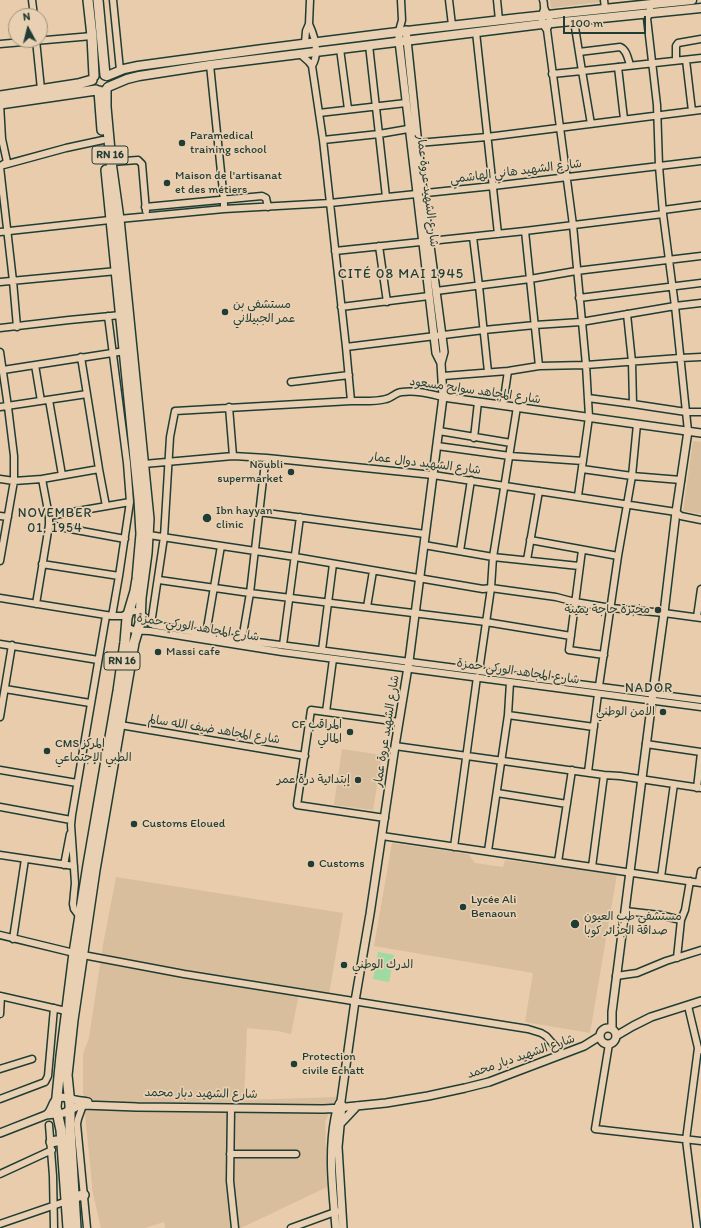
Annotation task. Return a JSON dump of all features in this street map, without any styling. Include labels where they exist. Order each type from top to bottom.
[{"type":"main road","points":[[88,0],[92,36],[92,86],[102,90]]},
{"type":"main road","points":[[98,0],[106,75],[109,80],[102,90]]},
{"type":"main road","points":[[0,96],[78,84],[93,78],[98,74],[106,75],[138,66],[315,41],[499,20],[545,12],[605,9],[647,11],[692,0]]},
{"type":"main road","points":[[0,104],[102,90],[139,76],[210,65],[476,32],[546,26],[647,11],[701,8]]},
{"type":"main road","name":"RN 16","points":[[102,90],[100,112],[115,219]]},
{"type":"main road","name":"RN 16","points":[[76,1228],[70,1199],[57,1099],[66,1011],[79,954],[95,870],[134,643],[140,623],[141,598],[149,535],[144,464],[117,241],[106,101],[102,90]]},
{"type":"main road","points":[[76,93],[90,97],[100,112]]},
{"type":"main road","name":"RN 16","points":[[68,1228],[76,1153],[70,1110],[67,1069],[79,954],[80,917],[118,691],[126,626],[116,615],[135,591],[141,534],[117,271],[117,241]]},
{"type":"main road","points":[[51,1146],[62,1140]]},
{"type":"main road","points":[[70,1199],[84,1195]]},
{"type":"street","points":[[113,0],[120,70]]},
{"type":"street","points":[[305,43],[306,31],[309,24],[310,0]]},
{"type":"street","name":"شارع الشهيد عروة عمار","points":[[336,1228],[338,1211],[337,1122],[341,1106],[355,1001],[370,914],[416,613],[419,579],[443,397],[443,376],[441,363],[436,353],[426,241],[420,194],[408,129],[401,0]]},
{"type":"street","points":[[449,0],[452,25]]},
{"type":"street","points":[[497,0],[499,20]]},
{"type":"street","points":[[543,0],[559,127],[567,177],[586,365],[589,417],[578,496]]},
{"type":"street","points":[[604,0],[605,9]]},
{"type":"street","points":[[584,1046],[614,1042],[612,1031],[612,1012],[616,976],[676,512],[688,431],[675,306],[663,212],[659,166],[658,116],[647,11]]},
{"type":"street","points":[[574,21],[591,124]]},
{"type":"street","points":[[309,24],[317,52],[312,66]]},
{"type":"street","points":[[476,32],[498,234]]},
{"type":"street","points":[[48,40],[92,36]]},
{"type":"street","points":[[676,60],[676,46],[678,43],[701,39]]},
{"type":"street","name":"شارع الشهيد عروة عمار","points":[[403,41],[418,143],[420,194]]},
{"type":"street","points":[[369,45],[386,197]]},
{"type":"street","points":[[579,52],[620,47],[626,52],[630,66]]},
{"type":"street","points":[[37,48],[41,89]]},
{"type":"street","points":[[340,49],[348,109]]},
{"type":"street","points":[[300,54],[312,66],[323,140],[351,401]]},
{"type":"street","points":[[552,74],[701,58]]},
{"type":"street","points":[[686,60],[692,111]]},
{"type":"street","points":[[210,65],[224,210]]},
{"type":"street","points":[[618,67],[624,119]]},
{"type":"street","points":[[319,113],[406,103]]},
{"type":"street","points":[[0,104],[1,139],[7,162],[0,167]]},
{"type":"street","points":[[418,143],[487,137],[701,110]]},
{"type":"street","points":[[323,140],[379,134],[408,129]]},
{"type":"street","points":[[0,167],[66,148],[103,140]]},
{"type":"street","points":[[111,162],[138,160],[142,164],[147,216]]},
{"type":"street","name":"شارع الشهيد هاني الهاشمي","points":[[3,232],[147,216],[330,203],[420,194],[701,161]]},
{"type":"street","points":[[0,167],[3,232],[13,281],[17,327]]},
{"type":"street","points":[[146,207],[224,201],[262,196],[266,198],[268,207]]},
{"type":"street","points":[[335,251],[525,231],[663,212],[701,205]]},
{"type":"street","points":[[525,231],[539,366]]},
{"type":"street","points":[[473,237],[488,372]]},
{"type":"street","name":"شارع الشهيد عروة عمار","points":[[426,241],[436,291],[444,352],[441,363]]},
{"type":"street","points":[[379,246],[387,302]]},
{"type":"street","points":[[436,291],[530,279],[576,271],[701,256]]},
{"type":"street","points":[[0,282],[117,271]]},
{"type":"street","points":[[579,298],[701,283]]},
{"type":"street","points":[[341,307],[430,296]]},
{"type":"street","points":[[346,348],[484,330],[581,322],[701,303]]},
{"type":"street","points":[[627,314],[632,362],[633,404]]},
{"type":"street","points":[[0,328],[17,327],[44,322],[121,315]]},
{"type":"street","points":[[64,865],[98,660],[116,615],[119,576],[130,502],[127,463],[108,316]]},
{"type":"street","points":[[2,366],[35,365],[125,351]]},
{"type":"street","points":[[0,352],[14,456],[14,481],[0,559]]},
{"type":"street","points":[[81,357],[106,506]]},
{"type":"street","points":[[443,376],[508,371],[539,366],[586,365],[701,357]]},
{"type":"street","points":[[35,365],[41,401]]},
{"type":"street","points":[[503,405],[508,371]]},
{"type":"street","points":[[290,382],[349,375]]},
{"type":"street","name":"شارع المجاهد سوايح مسعود","points":[[170,462],[170,438],[174,411],[380,400],[388,399],[402,392],[412,392],[701,433]]},
{"type":"street","points":[[0,408],[87,394]]},
{"type":"street","points":[[588,398],[686,412],[701,412]]},
{"type":"street","points":[[49,400],[62,475]]},
{"type":"street","points":[[474,438],[478,402]]},
{"type":"street","points":[[479,671],[491,588],[493,557],[517,407]]},
{"type":"street","points":[[229,408],[233,456]]},
{"type":"street","points":[[599,686],[618,556],[632,476],[637,424]]},
{"type":"street","points":[[439,432],[511,443]]},
{"type":"street","points":[[437,446],[510,456],[583,461]]},
{"type":"street","name":"شارع الشهيد دوال عمار","points":[[144,464],[233,456],[267,458],[471,480],[676,512],[681,516],[701,520]]},
{"type":"street","points":[[242,640],[250,592],[264,471],[267,458]]},
{"type":"street","points":[[151,624],[159,580],[170,462]]},
{"type":"street","points":[[0,479],[14,481],[42,479],[99,469]]},
{"type":"street","points":[[582,469],[632,476],[681,480]]},
{"type":"street","points":[[36,604],[49,525],[49,516],[42,479]]},
{"type":"street","points":[[460,551],[471,480]]},
{"type":"street","points":[[526,560],[539,490]]},
{"type":"street","points":[[49,516],[130,502]]},
{"type":"street","points":[[259,512],[425,534]]},
{"type":"street","points":[[0,516],[8,517]]},
{"type":"street","points":[[283,646],[300,517]]},
{"type":"street","points":[[49,525],[125,539]]},
{"type":"street","points":[[149,535],[483,589],[491,588],[556,597],[611,608],[699,618],[701,589]]},
{"type":"street","points":[[530,540],[618,556]]},
{"type":"street","points":[[424,545],[493,557],[580,566]]},
{"type":"street","points":[[206,634],[221,546]]},
{"type":"street","points":[[582,550],[569,650],[604,655]]},
{"type":"street","points":[[42,564],[119,576]]},
{"type":"street","points":[[322,650],[333,564]]},
{"type":"street","points":[[368,607],[373,571]]},
{"type":"street","points":[[159,580],[486,622],[571,636]]},
{"type":"street","name":"شارع المجاهد الوركي حمزة","points":[[0,598],[116,615],[134,611],[140,613],[151,624],[242,640],[322,650],[477,678],[598,694],[701,700]]},
{"type":"street","name":"شارع المجاهد الوركي حمزة","points":[[126,626],[132,630],[138,631],[150,631],[332,659],[479,671],[599,686],[701,706]]},
{"type":"street","points":[[0,644],[98,660]]},
{"type":"street","points":[[0,717],[12,645]]},
{"type":"street","points":[[326,712],[332,659]]},
{"type":"street","points":[[454,847],[477,678]]},
{"type":"street","points":[[488,852],[508,715],[510,682]]},
{"type":"street","points":[[5,689],[90,702]]},
{"type":"street","points":[[588,772],[598,694]]},
{"type":"street","points":[[385,818],[297,805],[311,710],[399,722]]},
{"type":"street","points":[[508,715],[594,727]]},
{"type":"street","name":"شارع المجاهد ضيف الله سالم","points":[[120,725],[305,756]]},
{"type":"street","points":[[395,746],[699,788],[701,753],[646,744]]},
{"type":"street","points":[[0,770],[77,783]]},
{"type":"street","points":[[558,862],[572,770]]},
{"type":"street","points":[[592,867],[604,775]]},
{"type":"street","points":[[661,877],[674,784]]},
{"type":"street","points":[[496,794],[567,804]]},
{"type":"street","points":[[0,807],[71,822]]},
{"type":"street","points":[[71,822],[75,883],[73,904],[74,909],[80,917]]},
{"type":"street","points":[[382,836],[690,881],[700,882],[701,871]]},
{"type":"street","points":[[0,855],[74,866]]},
{"type":"street","points":[[13,939],[25,859]]},
{"type":"street","points":[[677,958],[682,920],[690,881]]},
{"type":"street","points":[[625,910],[682,920]]},
{"type":"street","points":[[0,935],[79,954],[184,974],[528,1029],[546,1036],[562,1054]]},
{"type":"street","points":[[616,976],[637,973],[701,950]]},
{"type":"street","points":[[0,1014],[1,996],[66,1011]]},
{"type":"street","points":[[584,1046],[600,1036],[602,1031],[612,1031],[633,1026],[651,1017],[701,1001]]},
{"type":"street","points":[[688,1006],[700,1049],[686,1140],[697,1228]]},
{"type":"street","points":[[0,1099],[47,1080],[54,1008]]},
{"type":"street","points":[[600,1036],[602,1041],[608,1044]]},
{"type":"street","points":[[608,1044],[595,1129],[701,1141]]},
{"type":"street","name":"شارع الشهيد دبار محمد","points":[[0,1133],[46,1115],[64,1113],[76,1107],[83,1106],[357,1106],[402,1100],[489,1082],[584,1046]]},
{"type":"street","points":[[0,1069],[32,1059]]},
{"type":"street","name":"شارع الشهيد دبار محمد","points":[[57,1099],[64,1097],[112,1105],[231,1109],[323,1109],[341,1106]]},
{"type":"street","points":[[46,1115],[50,1112],[57,1099]]},
{"type":"street","points":[[83,1106],[77,1124],[76,1153],[84,1195],[87,1228]]},
{"type":"street","points":[[323,1109],[337,1122],[357,1106]]},
{"type":"street","points":[[231,1109],[230,1181],[236,1228]]},
{"type":"street","points":[[49,1125],[54,1228]]},
{"type":"street","points":[[0,1174],[51,1146]]},
{"type":"street","points":[[230,1154],[296,1154]]},
{"type":"street","points":[[0,1224],[54,1206],[70,1199]]},
{"type":"street","points":[[291,1228],[338,1211]]},
{"type":"street","name":"شارع الشهيد عروة عمار","points":[[338,1211],[343,1228]]},
{"type":"shaded area","points":[[550,0],[600,0],[600,2],[551,8]]},
{"type":"shaded area","points":[[693,441],[701,442],[701,514],[683,511]]},
{"type":"shaded area","name":"إبتدائية درة عمر","points":[[342,749],[382,755],[373,810],[334,805]]},
{"type":"shaded area","name":"Lycée Ali Benaoun","points":[[392,843],[468,854],[475,863],[503,867],[505,860],[617,874],[590,1033],[525,1022],[533,973],[374,946]]},
{"type":"shaded area","points":[[116,877],[343,913],[328,1000],[299,994],[291,1034],[278,1031],[247,1028],[244,1100],[337,1097],[325,1122],[327,1187],[241,1228],[165,1228],[164,1222],[145,1228],[101,1228],[92,1189],[83,1094],[83,1054],[89,1038],[103,945]]},
{"type":"green space","points":[[378,952],[394,955],[389,982],[373,979]]},
{"type":"place","name":"Paramedical training school","points":[[182,143]]},
{"type":"place","name":"Maison de l'artisanat et des métiers","points":[[167,183]]},
{"type":"place","name":"مستشفى بن عمر الجبيلاني","points":[[225,312]]},
{"type":"place","name":"Noubli supermarket","points":[[291,472]]},
{"type":"place","name":"Ibn hayyan clinic","points":[[207,518]]},
{"type":"place","name":"مخبزة حاجة يمينة","points":[[658,610]]},
{"type":"place","name":"Massi cafe","points":[[158,652]]},
{"type":"place","name":"الأمن الوطني","points":[[663,712]]},
{"type":"place","name":"CF المراقب المالي","points":[[350,732]]},
{"type":"place","name":"CMS المركز الطبي الإجتماعي","points":[[47,751]]},
{"type":"place","name":"إبتدائية درة عمر","points":[[358,780]]},
{"type":"place","name":"Customs Eloued","points":[[134,824]]},
{"type":"place","name":"Customs","points":[[311,864]]},
{"type":"place","name":"Lycée Ali Benaoun","points":[[463,907]]},
{"type":"place","name":"مستشفى طب العيون صداقة الجزائر كوبا","points":[[575,924]]},
{"type":"place","name":"الدرك الوطني","points":[[344,965]]},
{"type":"place","name":"Protection civile Echatt","points":[[294,1064]]},
{"type":"district","name":"CITÉ 08 MAI 1945","points":[[401,274]]},
{"type":"district","name":"NOVEMBER 01, 1954","points":[[55,522]]},
{"type":"district","name":"NADOR","points":[[649,689]]}]
